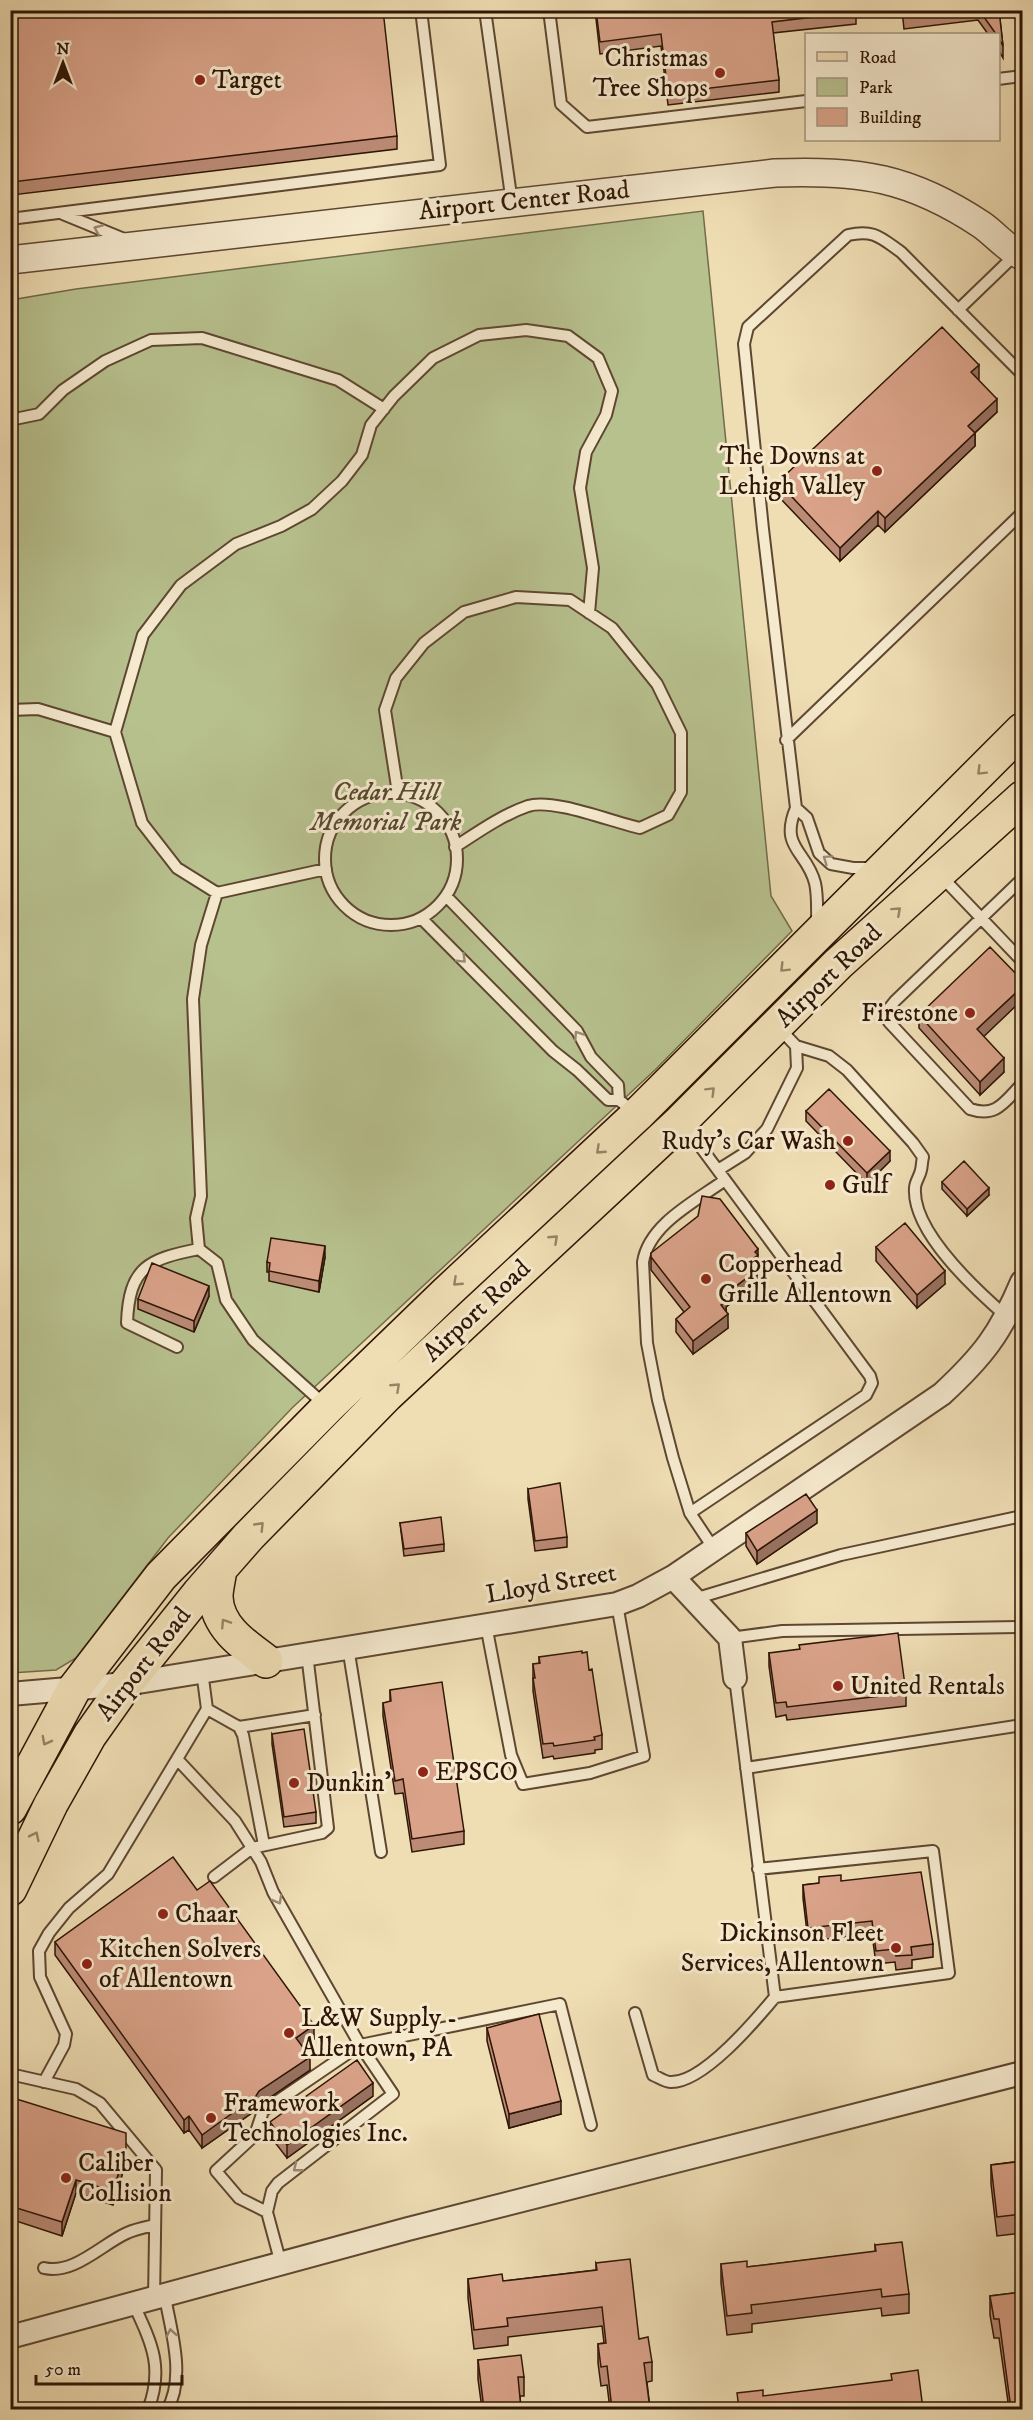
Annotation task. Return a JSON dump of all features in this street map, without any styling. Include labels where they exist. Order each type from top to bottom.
[{"type":"main road","name":"Airport Road","points":[[10,1808],[74,1689],[161,1576],[328,1407],[446,1293],[628,1108],[818,934],[1023,730]]},
{"type":"main road","name":"Airport Road","points":[[10,1889],[51,1804],[90,1735],[126,1684],[249,1536],[387,1395],[681,1121],[786,1035],[838,964],[1023,798]]},
{"type":"main road","points":[[220,1569],[216,1596],[219,1613],[240,1642],[266,1661]]},
{"type":"street","name":"Airport Center Road","points":[[10,260],[775,173],[846,172],[900,183],[934,198],[983,226],[1021,255]]},
{"type":"street","name":"Lloyd Street","points":[[10,1694],[126,1684],[617,1604],[638,1596],[673,1577],[942,1394],[975,1363],[1007,1317],[1023,1282]]},
{"type":"street","points":[[673,1577],[730,1638],[735,1678]]},
{"type":"street","points":[[10,2337],[151,2301],[408,2229],[1023,2073]]},
{"type":"lane","points":[[10,219],[440,165],[421,10]]},
{"type":"lane","points":[[485,10],[512,203]]},
{"type":"lane","points":[[549,10],[561,104],[587,127],[805,101]]},
{"type":"lane","points":[[1000,79],[1023,76]]},
{"type":"lane","points":[[61,213],[135,244]]},
{"type":"lane","points":[[818,934],[815,881],[792,841],[789,823],[796,808],[786,740],[745,355],[744,344],[748,327],[848,235],[864,231],[878,236],[901,252],[1023,374]]},
{"type":"lane","points":[[958,310],[1021,255]]},
{"type":"lane","points":[[326,869],[217,893],[177,868],[142,823],[115,732],[143,635],[181,585],[236,544],[281,526],[312,510],[342,481],[362,455],[371,425],[433,358],[479,335],[526,330],[568,336],[598,358],[612,391],[606,415],[586,452],[580,488],[593,568],[589,613]]},
{"type":"lane","points":[[10,420],[39,414],[63,390],[105,361],[151,340],[202,338],[338,380],[384,409]]},
{"type":"lane","points":[[786,740],[1023,513]]},
{"type":"lane","points":[[398,793],[385,710],[396,678],[424,643],[464,612],[516,597],[570,600],[612,628],[657,684],[681,733],[681,792],[668,815],[640,828],[565,807],[530,806],[496,821],[455,847]]},
{"type":"lane","points":[[10,710],[38,709],[115,732]]},
{"type":"lane","points":[[398,793],[420,800],[438,813],[451,831],[455,847],[455,876],[446,896],[431,912],[412,922],[391,926],[370,922],[351,912],[336,897],[327,878],[324,857],[328,836],[339,818],[355,803],[376,795],[398,793]]},
{"type":"lane","points":[[796,808],[807,818],[819,853],[831,864],[853,868],[883,868]]},
{"type":"lane","points":[[939,874],[1023,961]]},
{"type":"lane","points":[[1022,881],[887,1011],[889,1022],[970,1109],[984,1114],[998,1108],[1023,1084]]},
{"type":"lane","points":[[217,893],[201,945],[193,999],[201,1196],[196,1218],[199,1249],[217,1263],[226,1300],[253,1340],[328,1407]]},
{"type":"lane","points":[[446,896],[577,1031],[591,1058],[618,1084],[628,1108]]},
{"type":"lane","points":[[421,918],[553,1051],[608,1100],[628,1108]]},
{"type":"lane","points":[[718,1170],[745,1153],[767,1129],[797,1068],[786,1035]]},
{"type":"lane","points":[[786,1035],[829,1056],[847,1070],[913,1143],[923,1156],[921,1171],[914,1186],[917,1209],[926,1230],[976,1290],[1007,1317]]},
{"type":"lane","points":[[577,1070],[591,1058]]},
{"type":"lane","points":[[681,1121],[847,1344],[870,1376],[872,1383],[866,1395],[690,1513]]},
{"type":"lane","points":[[714,1549],[690,1513],[653,1381],[647,1343],[643,1262],[644,1251],[664,1223],[725,1180]]},
{"type":"lane","points":[[177,1347],[127,1323],[128,1300],[140,1271],[165,1255],[199,1249]]},
{"type":"lane","points":[[693,1599],[841,1555],[1023,1516]]},
{"type":"lane","points":[[486,1625],[512,1755],[523,1784],[590,1773],[644,1755],[617,1604]]},
{"type":"lane","points":[[730,1638],[782,1630],[1023,1627]]},
{"type":"lane","points":[[348,1647],[381,1852]]},
{"type":"lane","points":[[214,1877],[252,1848],[322,1833],[328,1828],[307,1654]]},
{"type":"lane","points":[[44,2082],[64,2044],[66,2034],[40,1977],[39,1951],[69,1908],[108,1874],[207,1709],[202,1671]]},
{"type":"lane","points":[[735,1678],[775,1997]]},
{"type":"lane","points":[[207,1709],[239,1727],[243,1735],[264,1845]]},
{"type":"lane","points":[[239,1727],[315,1716]]},
{"type":"lane","points":[[746,1768],[1023,1725]]},
{"type":"lane","points":[[177,1759],[235,1821],[261,1862],[273,1892],[360,2045],[393,2094],[278,2183],[272,2191],[267,2212],[281,2264]]},
{"type":"lane","points":[[635,2013],[653,2074],[670,2082],[694,2076],[736,2040],[775,1997],[949,1973],[933,1851],[758,1869]]},
{"type":"lane","points":[[267,2212],[239,2198],[216,2171],[255,2135],[262,2111],[360,2045],[560,2004],[591,2125]]},
{"type":"lane","points":[[10,2074],[76,2089],[100,2103],[156,2170],[148,2336],[157,2378],[155,2394],[148,2409]]},
{"type":"lane","points":[[44,2268],[53,2270],[70,2266],[128,2232],[154,2225]]},
{"type":"lane","points":[[151,2301],[172,2334],[176,2380],[167,2409]]},
{"type":"green space","name":"Cedar Hill Memorial Park","points":[[703,211],[771,896],[792,931],[656,1069],[292,1408],[168,1538],[76,1658],[56,1670],[11,1673],[11,300],[76,289]]},
{"type":"building","name":"Target","points":[[10,10],[383,10],[397,136],[12,182],[10,168]]},
{"type":"building","name":"Christmas Tree Shops","points":[[596,10],[852,10],[856,12],[772,22],[779,80],[668,93],[661,34],[600,42]]},
{"type":"building","points":[[903,10],[961,10],[904,17]]},
{"type":"building","points":[[979,10],[999,10],[1003,46],[1000,33],[995,33]]},
{"type":"building","name":"The Downs at Lehigh Valley","points":[[942,327],[979,365],[971,372],[997,399],[968,426],[975,433],[885,518],[878,511],[840,548],[778,482]]},
{"type":"building","name":"Firestone","points":[[990,947],[1023,981],[1023,986],[977,1029],[1004,1058],[980,1082],[919,1015]]},
{"type":"building","name":"Rudy's Car Wash","points":[[829,1089],[890,1151],[867,1173],[806,1111]]},
{"type":"building","points":[[964,1161],[989,1188],[967,1209],[942,1182]]},
{"type":"building","name":"Copperhead Grille Allentown","points":[[702,1196],[720,1199],[758,1249],[755,1252],[758,1255],[750,1261],[757,1270],[722,1297],[726,1302],[721,1305],[728,1314],[693,1341],[676,1319],[690,1307],[651,1257],[651,1253],[698,1216]]},
{"type":"building","points":[[905,1223],[945,1271],[917,1295],[876,1247]]},
{"type":"building","points":[[271,1238],[325,1246],[319,1281],[269,1271],[270,1263],[267,1262]]},
{"type":"building","points":[[152,1263],[209,1286],[194,1321],[138,1299]]},
{"type":"building","points":[[560,1483],[567,1537],[535,1541],[528,1489]]},
{"type":"building","points":[[806,1494],[817,1510],[757,1551],[746,1533]]},
{"type":"building","points":[[441,1517],[444,1544],[404,1549],[400,1523]]},
{"type":"building","name":"United Rentals","points":[[898,1633],[906,1693],[787,1707],[786,1702],[776,1703],[769,1653],[800,1649],[799,1645]]},
{"type":"building","points":[[582,1651],[582,1653],[587,1652],[589,1670],[592,1669],[602,1735],[594,1737],[595,1740],[554,1746],[553,1743],[543,1744],[533,1664],[540,1663],[539,1657]]},
{"type":"building","name":"EPSCO","points":[[442,1682],[464,1831],[412,1839],[403,1779],[395,1781],[383,1703],[391,1701],[390,1690]]},
{"type":"building","name":"Dunkin'","points":[[304,1729],[316,1812],[284,1817],[272,1734]]},
{"type":"building","points":[[173,1857],[197,1890],[210,1881],[314,2025],[296,2038],[310,2057],[259,2091],[256,2096],[202,2135],[189,2116],[184,2120],[55,1942]]},
{"type":"building","points":[[921,1872],[933,1944],[911,1947],[912,1955],[896,1956],[895,1949],[876,1951],[872,1921],[808,1928],[803,1885],[819,1883],[819,1877],[841,1875],[841,1881]]},
{"type":"building","points":[[539,2014],[561,2101],[509,2114],[487,2028]]},
{"type":"building","points":[[357,2060],[373,2083],[287,2145],[270,2122]]},
{"type":"building","name":"Caliber Collision","points":[[10,2097],[126,2133],[126,2149],[113,2191],[76,2180],[62,2222],[10,2206]]},
{"type":"building","points":[[1023,2161],[1023,2214],[997,2217],[991,2165]]},
{"type":"building","points":[[902,2242],[909,2294],[882,2297],[881,2289],[751,2305],[752,2313],[727,2316],[721,2264],[747,2261],[747,2267],[876,2251],[875,2245]]},
{"type":"building","points":[[630,2259],[639,2339],[648,2337],[652,2362],[644,2363],[650,2409],[612,2409],[607,2366],[601,2367],[598,2344],[606,2343],[602,2307],[507,2318],[508,2326],[474,2330],[468,2279],[502,2274],[503,2281],[597,2270],[596,2263]]},
{"type":"building","points":[[1023,2292],[1023,2409],[1011,2409],[999,2319],[994,2319],[990,2296]]},
{"type":"building","points":[[521,2355],[524,2377],[518,2377],[521,2409],[484,2409],[478,2360]]},
{"type":"building","points":[[918,2370],[923,2409],[739,2409],[737,2393],[763,2390],[763,2396],[892,2380],[891,2374]]},
{"type":"place","name":"Christmas Tree Shops","points":[[720,73]]},
{"type":"place","name":"Target","points":[[200,80]]},
{"type":"place","name":"The Downs at Lehigh Valley","points":[[877,471]]},
{"type":"place","name":"Firestone","points":[[970,1013]]},
{"type":"place","name":"Rudy's Car Wash","points":[[848,1141]]},
{"type":"place","name":"Gulf","points":[[830,1185]]},
{"type":"place","name":"Copperhead Grille Allentown","points":[[706,1279]]},
{"type":"place","name":"United Rentals","points":[[838,1686]]},
{"type":"place","name":"EPSCO","points":[[423,1772]]},
{"type":"place","name":"Dunkin'","points":[[294,1783]]},
{"type":"place","name":"Chaar","points":[[163,1914]]},
{"type":"place","name":"Dickinson Fleet Services, Allentown","points":[[896,1948]]},
{"type":"place","name":"Kitchen Solvers of Allentown","points":[[87,1964]]},
{"type":"place","name":"L&W Supply - Allentown, PA","points":[[289,2033]]},
{"type":"place","name":"Framework Technologies Inc.","points":[[211,2118]]},
{"type":"place","name":"Caliber Collision","points":[[66,2178]]}]
